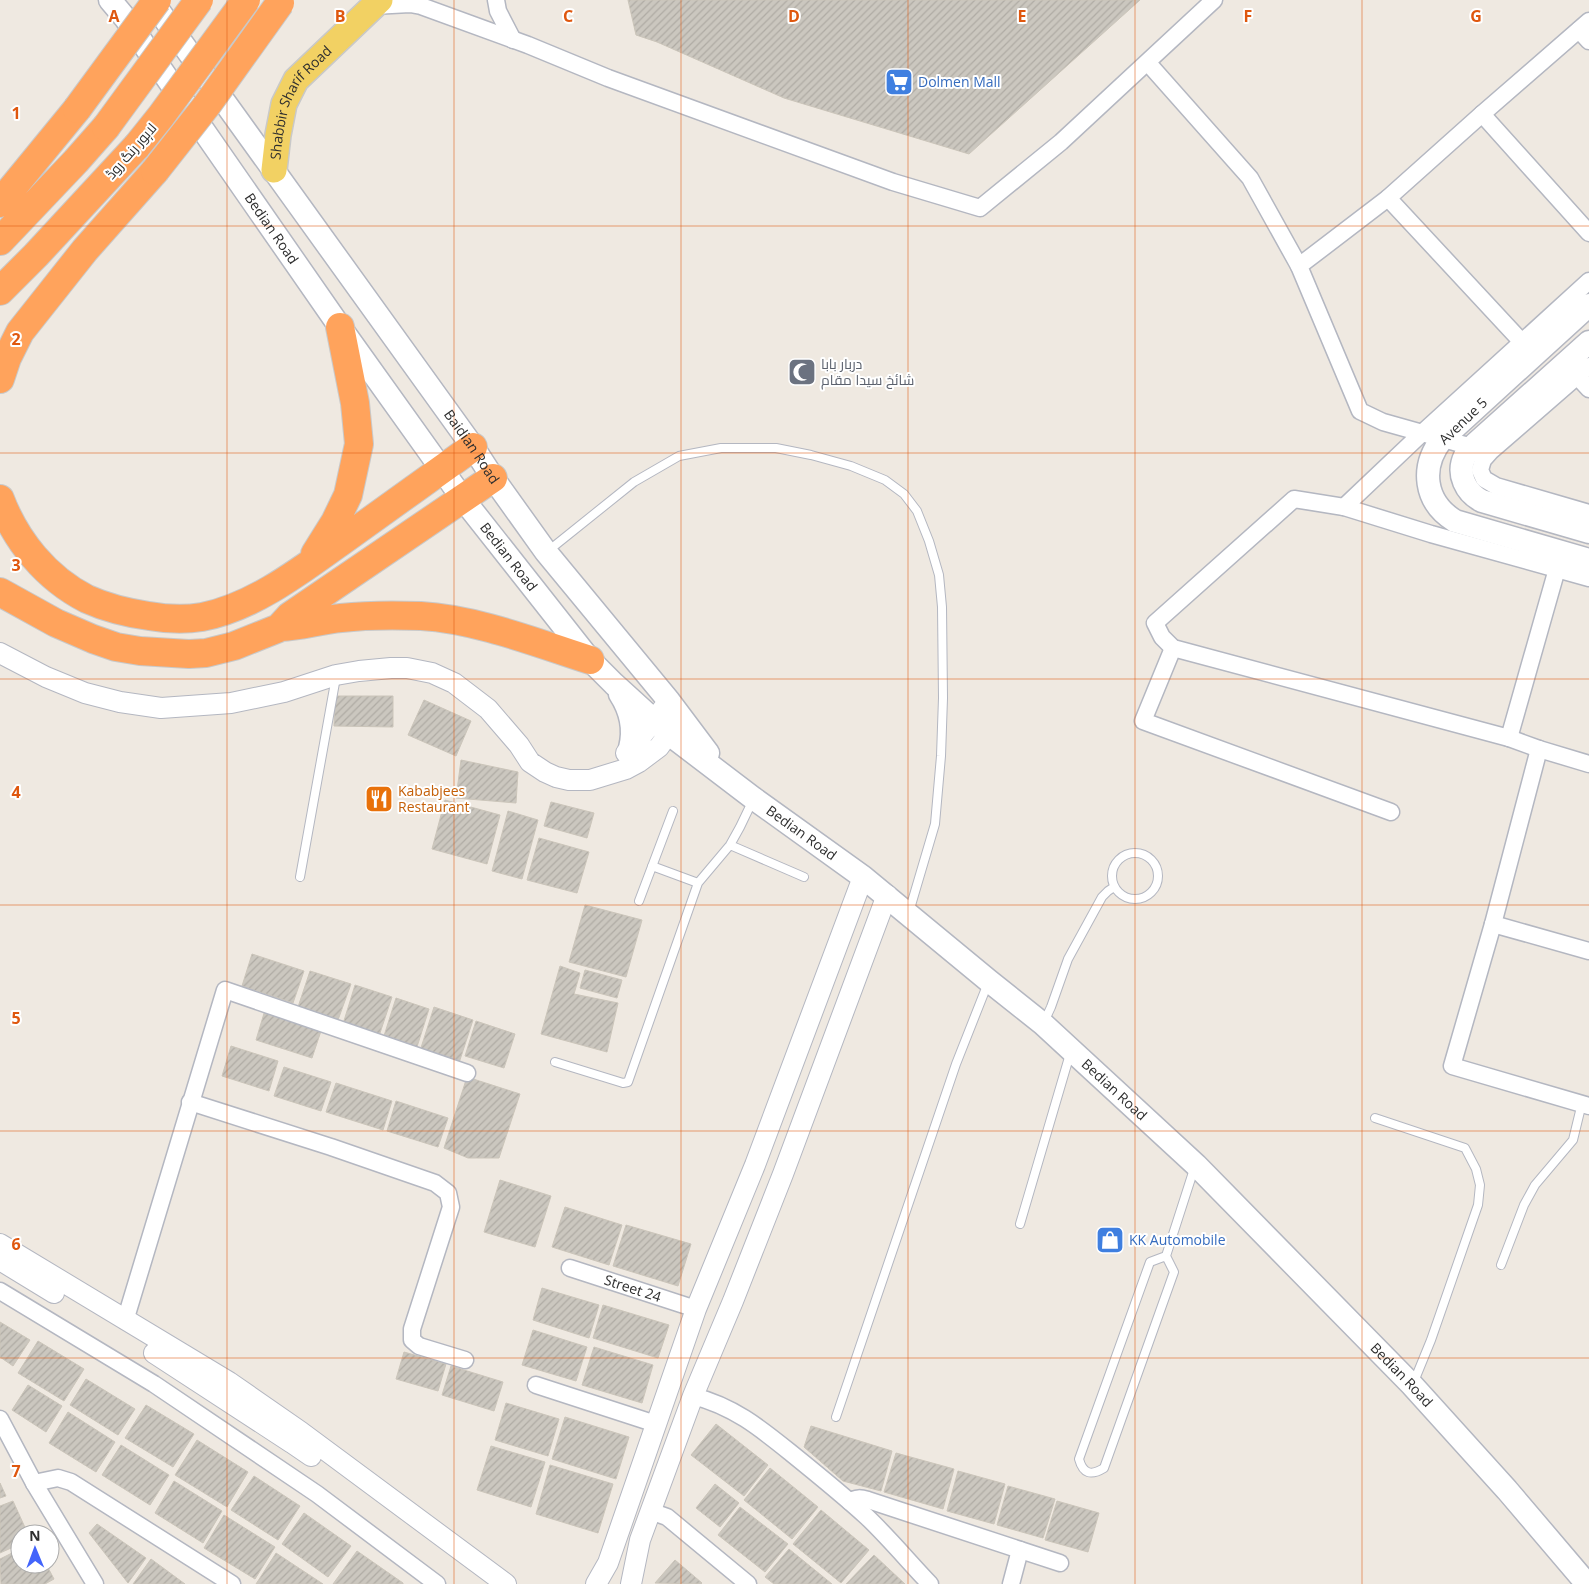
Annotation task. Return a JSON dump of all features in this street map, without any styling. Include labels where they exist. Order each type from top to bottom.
[{"type":"highway","points":[[0,203],[78,109],[157,0]]},
{"type":"highway","points":[[0,241],[106,127],[199,0]]},
{"type":"highway","name":"لاہور رنگ روڈ","points":[[0,291],[137,146],[246,0]]},
{"type":"highway","points":[[0,379],[6,358],[20,332],[85,250],[155,171],[207,105],[281,1]]},
{"type":"highway","points":[[0,327],[23,304],[85,250]]},
{"type":"highway","points":[[307,566],[335,522],[348,495],[358,444],[355,403],[340,327]]},
{"type":"highway","points":[[0,499],[10,522],[27,548],[45,570],[73,592],[102,606],[136,615],[170,619],[200,617],[225,611],[251,600],[307,566],[473,447]]},
{"type":"highway","points":[[279,628],[290,616],[493,478]]},
{"type":"highway","points":[[0,592],[56,622],[93,639],[116,647],[140,651],[188,654],[206,653],[234,646],[279,628],[364,616],[422,616],[482,627],[590,660]]},
{"type":"main road","name":"Bedian Road","points":[[110,0],[126,19],[340,327],[463,499],[590,660],[614,684],[668,718],[723,774],[753,798],[863,876],[1072,1050],[1196,1165],[1412,1385],[1507,1490],[1588,1584]]},
{"type":"main road","name":"Baidian Road","points":[[151,0],[473,447],[546,552],[668,718]]},
{"type":"main road","name":"Shabbir Sharif Road","points":[[274,170],[284,104],[296,80],[377,3]]},
{"type":"main road","name":"Avenue 5","points":[[1589,305],[1431,437],[1436,446],[1428,472],[1429,486],[1434,499],[1461,533],[1589,560]]},
{"type":"main road","name":"Avenue 5","points":[[1589,342],[1472,447],[1465,455],[1462,474],[1466,486],[1476,498],[1589,532]]},
{"type":"main road","points":[[614,684],[622,697],[632,722],[634,734],[630,748]]},
{"type":"street","points":[[496,0],[498,11],[513,40]]},
{"type":"street","points":[[377,3],[421,6],[608,78],[893,182],[980,208],[1060,142],[1148,63],[1214,0]]},
{"type":"street","points":[[1299,266],[1388,198],[1482,114],[1586,31]]},
{"type":"street","points":[[1148,63],[1250,178],[1299,266],[1360,411],[1382,422],[1472,447]]},
{"type":"street","points":[[1482,114],[1589,233]]},
{"type":"street","points":[[1388,198],[1521,342]]},
{"type":"street","points":[[1344,507],[1431,437],[1521,342],[1589,280]]},
{"type":"street","points":[[1589,389],[1583,371],[1491,451],[1483,460],[1480,470],[1484,479],[1496,486],[1589,513]]},
{"type":"street","points":[[1589,578],[1557,569],[1461,533],[1344,507],[1294,499],[1155,622],[1162,637],[1173,648],[1509,738],[1589,764]]},
{"type":"street","points":[[1509,738],[1557,569]]},
{"type":"street","points":[[1173,648],[1143,721],[1391,812]]},
{"type":"street","points":[[0,652],[46,677],[84,693],[120,702],[161,708],[231,703],[284,692],[336,675],[358,671],[407,668],[432,673],[454,682],[488,709],[519,745],[530,762],[556,778],[590,780],[626,769],[659,747],[668,718]]},
{"type":"street","points":[[608,774],[643,734],[668,718]]},
{"type":"street","points":[[1539,749],[1493,924],[1452,1066],[1585,1104]]},
{"type":"street","points":[[596,1584],[608,1562],[619,1533],[696,1310],[755,1165],[863,876]]},
{"type":"street","points":[[631,1584],[640,1540],[650,1511],[783,1174],[887,895]]},
{"type":"street","points":[[1493,924],[1589,951]]},
{"type":"street","points":[[125,1321],[225,990],[467,1073]]},
{"type":"street","points":[[190,1102],[331,1147],[435,1183],[448,1192],[451,1207],[412,1329],[412,1340],[419,1346],[464,1360]]},
{"type":"street","points":[[755,1165],[783,1174]]},
{"type":"street","points":[[0,1244],[229,1382],[301,1432],[506,1584]]},
{"type":"street","points":[[0,1260],[145,1347],[292,1443],[484,1584]]},
{"type":"street","name":"Street 24","points":[[570,1268],[696,1310]]},
{"type":"street","points":[[704,1290],[733,1301]]},
{"type":"street","points":[[0,1291],[154,1384],[318,1494],[436,1584]]},
{"type":"street","points":[[536,1385],[656,1424]]},
{"type":"street","points":[[694,1396],[712,1400],[732,1410],[756,1426],[824,1479],[868,1518],[930,1584]]},
{"type":"street","points":[[0,1419],[34,1483],[95,1584]]},
{"type":"street","points":[[34,1483],[58,1478],[71,1482],[232,1584]]},
{"type":"street","points":[[850,1502],[860,1498],[1060,1563]]},
{"type":"street","points":[[650,1511],[667,1518],[748,1584]]},
{"type":"street","points":[[619,1533],[640,1540]]},
{"type":"street","points":[[1011,1584],[1020,1550]]},
{"type":"lane","points":[[546,552],[634,482],[679,456],[721,448],[776,448],[811,455],[851,466],[885,480],[904,494],[917,510],[929,541],[939,575],[942,607],[942,736],[935,824],[908,914]]},
{"type":"lane","points":[[300,877],[336,675]]},
{"type":"lane","points":[[555,1062],[623,1083],[628,1082],[698,884],[730,844],[753,798]]},
{"type":"lane","points":[[640,901],[673,812]]},
{"type":"lane","points":[[730,844],[804,877]]},
{"type":"lane","points":[[1132,853],[1143,854],[1152,860],[1157,870],[1157,881],[1152,891],[1143,897],[1132,899],[1122,895],[1114,887],[1112,876],[1114,865],[1122,857],[1132,853]]},
{"type":"lane","points":[[652,866],[698,884]]},
{"type":"lane","points":[[1043,1024],[1068,958],[1102,897],[1114,887]]},
{"type":"lane","points":[[836,1417],[956,1064],[989,981]]},
{"type":"lane","points":[[1020,1224],[1072,1050]]},
{"type":"lane","points":[[1501,1264],[1524,1205],[1535,1185],[1573,1140],[1585,1104]]},
{"type":"lane","points":[[1375,1118],[1465,1148],[1476,1169],[1480,1184],[1478,1205],[1431,1340],[1412,1385]]},
{"type":"lane","points":[[1166,1256],[1150,1262],[1079,1459],[1081,1467],[1088,1472],[1097,1472],[1104,1468],[1171,1281],[1174,1272],[1166,1256],[1196,1165]]},
{"type":"building","name":"Dolmen Mall","points":[[628,0],[1140,0],[969,154],[784,98],[657,42],[636,35]]},
{"type":"building","points":[[335,696],[393,696],[393,727],[334,726]]},
{"type":"building","points":[[424,700],[471,721],[456,756],[408,735]]},
{"type":"building","points":[[461,760],[518,772],[516,803],[456,798]]},
{"type":"building","points":[[445,800],[500,815],[487,864],[432,849]]},
{"type":"building","points":[[551,802],[594,813],[587,838],[544,826]]},
{"type":"building","points":[[508,811],[538,820],[522,879],[492,871]]},
{"type":"building","points":[[539,838],[589,852],[577,893],[527,880]]},
{"type":"building","points":[[585,905],[642,920],[626,977],[569,962]]},
{"type":"building","points":[[252,954],[304,971],[293,1003],[242,986]]},
{"type":"building","points":[[560,966],[580,973],[574,994],[618,1003],[607,1052],[541,1034]]},
{"type":"building","points":[[585,970],[622,980],[617,998],[580,988]]},
{"type":"building","points":[[310,971],[351,984],[338,1020],[298,1007]]},
{"type":"building","points":[[355,985],[392,997],[379,1036],[343,1024]]},
{"type":"building","points":[[396,998],[429,1009],[416,1050],[383,1039]]},
{"type":"building","points":[[434,1007],[473,1020],[458,1066],[419,1054]]},
{"type":"building","points":[[265,1010],[322,1028],[312,1058],[256,1040]]},
{"type":"building","points":[[476,1021],[515,1034],[504,1068],[465,1056]]},
{"type":"building","points":[[231,1046],[278,1061],[269,1091],[222,1076]]},
{"type":"building","points":[[284,1067],[331,1082],[321,1111],[274,1096]]},
{"type":"building","points":[[467,1077],[520,1094],[499,1158],[468,1158],[444,1148]]},
{"type":"building","points":[[336,1083],[392,1101],[383,1130],[326,1112]]},
{"type":"building","points":[[396,1101],[448,1118],[438,1147],[387,1131]]},
{"type":"building","points":[[500,1180],[551,1196],[535,1247],[484,1232]]},
{"type":"building","points":[[565,1207],[622,1225],[609,1265],[552,1247]]},
{"type":"building","points":[[626,1225],[691,1244],[678,1286],[613,1266]]},
{"type":"building","points":[[542,1288],[599,1305],[589,1338],[533,1320]]},
{"type":"building","points":[[603,1305],[669,1325],[658,1358],[593,1338]]},
{"type":"building","points":[[0,1322],[30,1340],[13,1366],[0,1357]]},
{"type":"building","points":[[533,1330],[587,1347],[576,1381],[522,1365]]},
{"type":"building","points":[[38,1341],[84,1369],[64,1401],[18,1373]]},
{"type":"building","points":[[594,1347],[653,1365],[642,1403],[582,1385]]},
{"type":"building","points":[[404,1352],[446,1364],[438,1391],[396,1379]]},
{"type":"building","points":[[451,1366],[503,1382],[494,1411],[442,1395]]},
{"type":"building","points":[[86,1379],[135,1409],[118,1435],[70,1405]]},
{"type":"building","points":[[28,1385],[62,1406],[46,1432],[12,1410]]},
{"type":"building","points":[[506,1403],[559,1419],[548,1456],[495,1440]]},
{"type":"building","points":[[146,1405],[194,1434],[173,1467],[125,1438]]},
{"type":"building","points":[[68,1412],[115,1442],[96,1472],[49,1443]]},
{"type":"building","points":[[565,1417],[629,1437],[616,1479],[552,1459]]},
{"type":"building","points":[[716,1424],[768,1465],[744,1496],[691,1455]]},
{"type":"building","points":[[811,1426],[892,1451],[881,1491],[843,1481],[804,1447]]},
{"type":"building","points":[[197,1440],[248,1472],[227,1507],[175,1475]]},
{"type":"building","points":[[121,1445],[169,1475],[150,1505],[102,1475]]},
{"type":"building","points":[[491,1446],[545,1462],[531,1507],[477,1490]]},
{"type":"building","points":[[896,1453],[954,1469],[943,1509],[884,1492]]},
{"type":"building","points":[[550,1465],[613,1484],[598,1533],[536,1514]]},
{"type":"building","points":[[770,1468],[818,1507],[792,1539],[744,1500]]},
{"type":"building","points":[[958,1471],[1005,1484],[994,1524],[947,1511]]},
{"type":"building","points":[[254,1476],[300,1506],[278,1540],[231,1510]]},
{"type":"building","points":[[174,1481],[222,1511],[203,1543],[155,1513]]},
{"type":"building","points":[[0,1483],[6,1496],[0,1498]]},
{"type":"building","points":[[715,1484],[739,1503],[720,1527],[696,1508]]},
{"type":"building","points":[[1008,1486],[1055,1499],[1043,1538],[997,1525]]},
{"type":"building","points":[[13,1501],[23,1524],[10,1524],[10,1548],[0,1553],[0,1506]]},
{"type":"building","points":[[1057,1501],[1099,1513],[1088,1552],[1045,1540]]},
{"type":"building","points":[[740,1507],[788,1544],[765,1572],[718,1535]]},
{"type":"building","points":[[821,1510],[869,1550],[841,1583],[793,1544]]},
{"type":"building","points":[[304,1513],[351,1546],[328,1577],[282,1544]]},
{"type":"building","points":[[224,1515],[275,1547],[255,1579],[204,1548]]},
{"type":"building","points":[[97,1524],[146,1558],[128,1583],[89,1533]]},
{"type":"building","points":[[789,1549],[832,1584],[774,1584],[765,1577]]},
{"type":"building","points":[[357,1551],[403,1583],[403,1584],[333,1584]]},
{"type":"building","points":[[276,1553],[323,1584],[256,1584]]},
{"type":"building","points":[[10,1554],[10,1574],[51,1574],[54,1579],[45,1584],[1,1584],[0,1559]]},
{"type":"building","points":[[874,1555],[905,1584],[846,1584]]},
{"type":"building","points":[[151,1559],[185,1584],[133,1584]]},
{"type":"building","points":[[675,1560],[702,1583],[655,1583]]},
{"type":"place","name":"Dolmen Mall","points":[[899,82]]},
{"type":"place","name":"دربار بابا شائخ سیدا مقام","points":[[802,372]]},
{"type":"place","name":"Kababjees Restaurant","points":[[379,799]]},
{"type":"place","name":"KK Automobile","points":[[1110,1240]]}]
